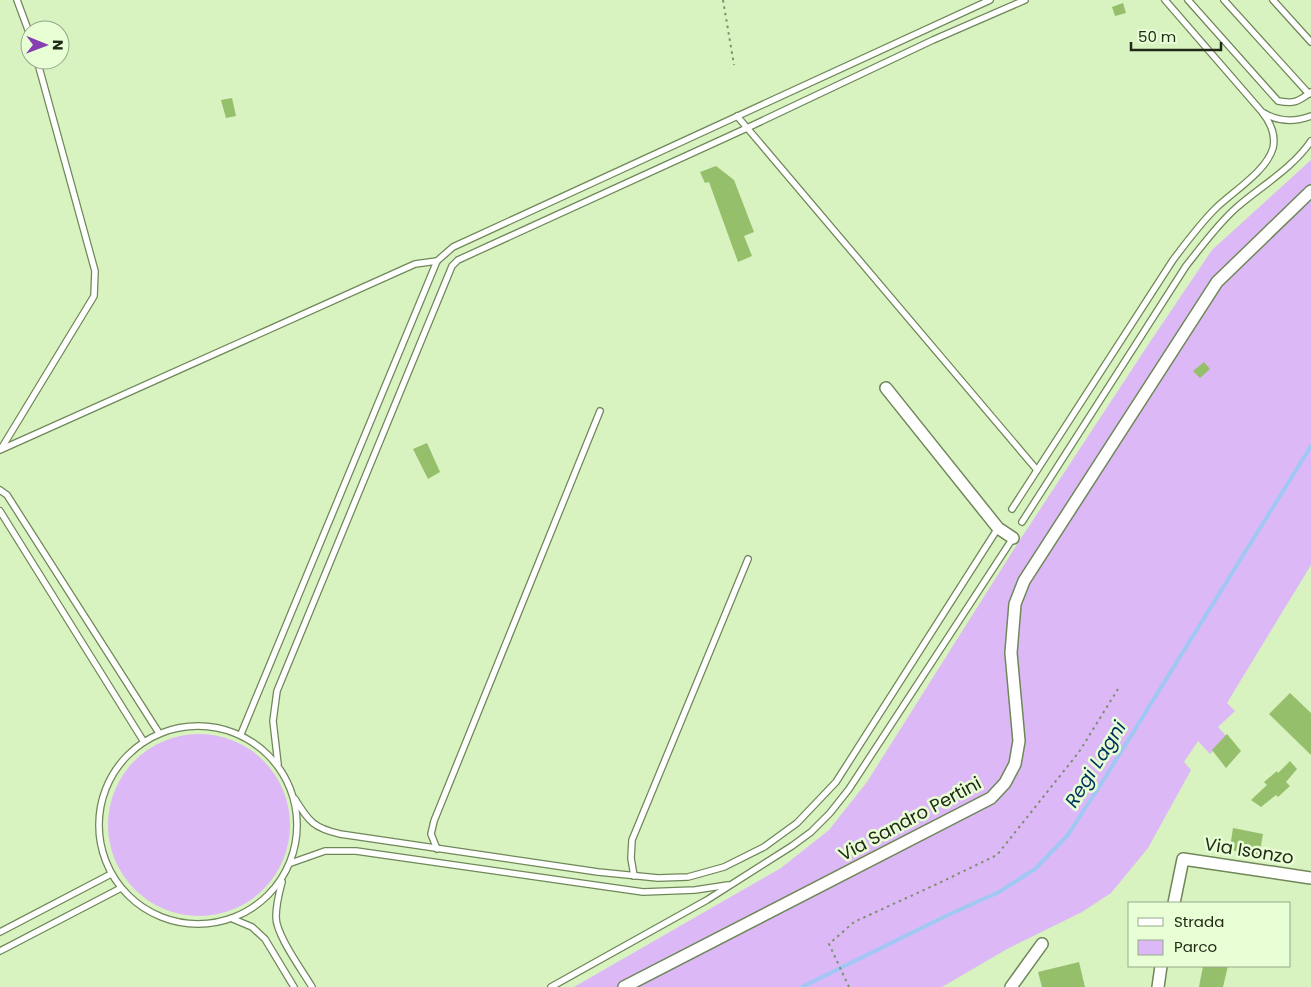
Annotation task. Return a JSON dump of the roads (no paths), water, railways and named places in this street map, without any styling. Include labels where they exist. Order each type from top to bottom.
[{"type":"street","name":"Via Sandro Pertini","points":[[624,987],[991,798],[1005,783],[1015,764],[1019,741],[1011,653],[1015,604],[1024,581],[1217,282],[1311,191]]},
{"type":"street","points":[[886,388],[998,528],[1013,538]]},
{"type":"street","name":"Via Isonzo","points":[[1174,902],[1183,858],[1311,878]]},
{"type":"street","points":[[1011,987],[1042,944]]},
{"type":"street","points":[[1158,987],[1161,967]]},
{"type":"lane","points":[[17,0],[24,20]]},
{"type":"lane","points":[[241,734],[437,261],[453,247],[990,0]]},
{"type":"lane","points":[[278,764],[273,721],[278,691],[452,266],[458,260],[747,128],[933,40],[1025,0]]},
{"type":"lane","points":[[1012,509],[1173,260],[1201,223],[1264,166],[1273,146],[1270,122],[1165,0]]},
{"type":"lane","points":[[1188,0],[1278,101],[1291,103],[1301,100],[1310,93],[1224,0]]},
{"type":"lane","points":[[1273,0],[1311,42]]},
{"type":"lane","points":[[0,450],[94,296],[95,271],[40,70]]},
{"type":"lane","points":[[1262,112],[1273,118],[1283,120],[1295,120],[1311,116]]},
{"type":"lane","points":[[737,116],[1037,470]]},
{"type":"lane","points":[[1022,522],[1191,260],[1236,208],[1304,152],[1311,142]]},
{"type":"lane","points":[[0,450],[416,264],[437,261]]},
{"type":"lane","points":[[437,848],[431,834],[434,821],[600,411]]},
{"type":"lane","points":[[0,490],[6,495],[159,733]]},
{"type":"lane","points":[[0,510],[144,742]]},
{"type":"lane","points":[[295,799],[298,831],[291,863],[282,880],[263,901],[252,910],[233,919],[209,925],[184,924],[160,918],[139,906],[121,888],[111,874],[102,851],[99,826],[102,801],[110,778],[125,758],[144,742],[159,733],[179,727],[200,725],[221,728],[241,734],[261,747],[278,764],[306,818],[322,830],[634,876],[658,878],[688,877],[724,867],[764,847],[797,823],[836,782],[998,528]]},
{"type":"lane","points":[[551,987],[733,884],[805,837],[830,813],[849,789],[1013,538]]},
{"type":"lane","points":[[634,876],[630,858],[632,840],[748,559]]},
{"type":"lane","points":[[291,863],[325,851],[346,851],[643,892],[695,890],[733,884]]},
{"type":"lane","points":[[0,932],[111,874]]},
{"type":"lane","points":[[282,880],[276,918],[279,932],[312,987]]},
{"type":"lane","points":[[0,950],[121,888]]},
{"type":"lane","points":[[233,919],[252,927],[265,939],[294,987]]},
{"type":"waterway","name":"Regi Lagni","points":[[802,987],[999,892],[1035,869],[1067,836],[1311,446]]}]
